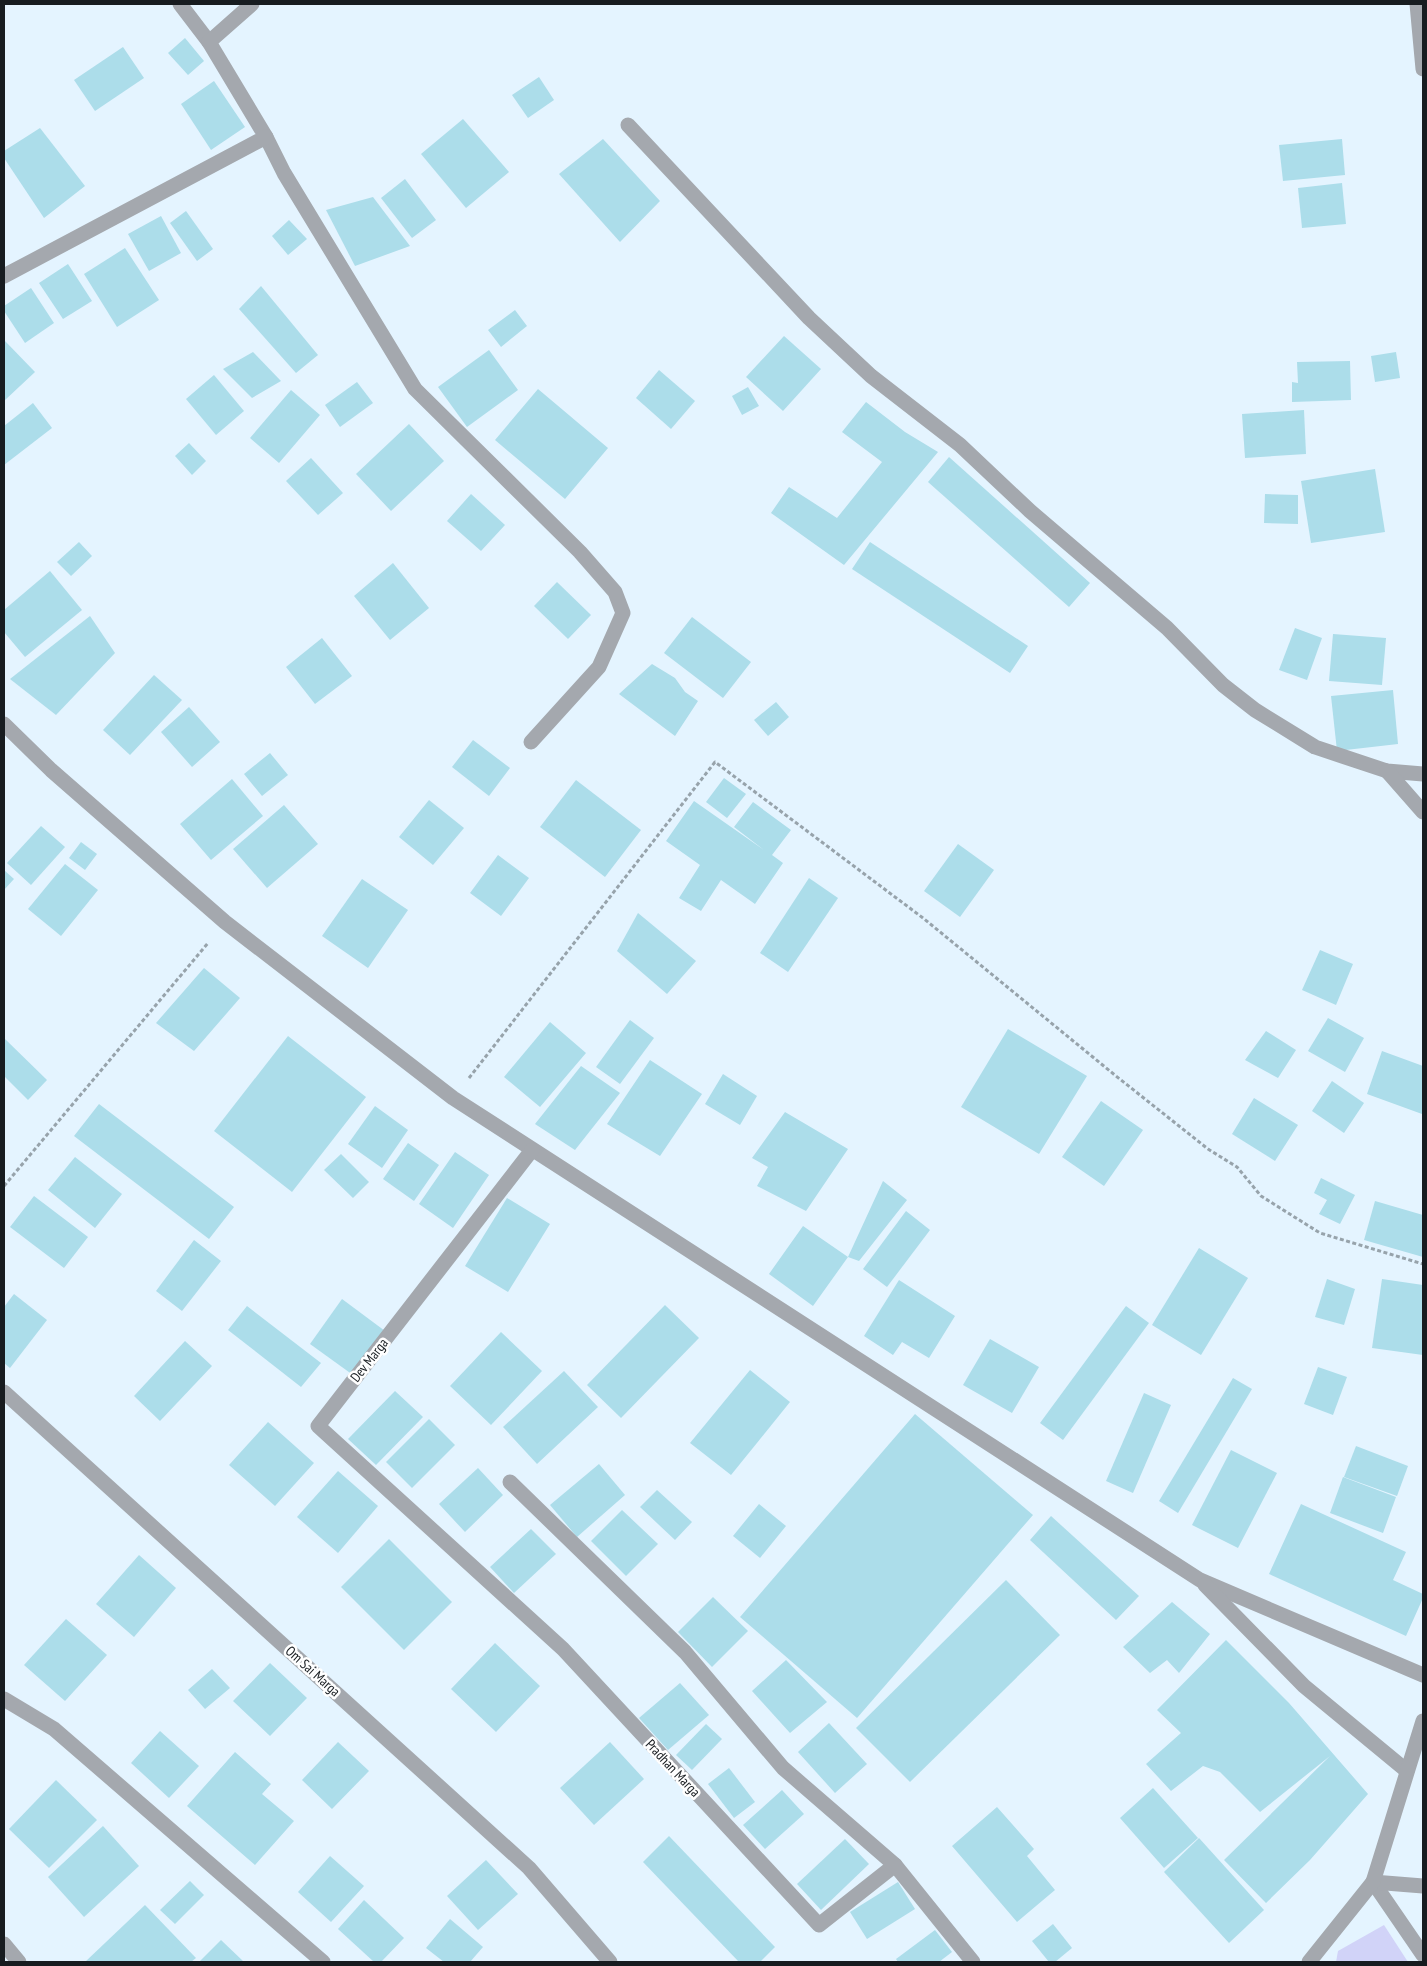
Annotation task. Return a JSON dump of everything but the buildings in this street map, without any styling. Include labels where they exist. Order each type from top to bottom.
[{"type":"street","points":[[180,4],[209,42],[266,137],[284,173],[415,389],[520,490],[580,552],[615,592],[623,613],[599,667],[532,742]]},
{"type":"street","points":[[209,42],[252,4]]},
{"type":"street","points":[[1417,4],[1423,69]]},
{"type":"street","points":[[628,125],[816,324],[871,376],[960,445],[1030,511],[1167,628],[1223,685],[1256,710],[1315,747],[1387,771],[1423,774]]},
{"type":"street","points":[[4,276],[266,137]]},
{"type":"street","points":[[4,724],[51,770],[225,922],[454,1098],[1200,1580],[1423,1675]]},
{"type":"street","points":[[1387,771],[1423,812]]},
{"type":"street","name":"Dev Marga","points":[[454,1547],[318,1426],[532,1150]]},
{"type":"street","name":"Om Sai Marga","points":[[4,1392],[530,1868],[610,1962]]},
{"type":"street","points":[[510,1482],[685,1652],[783,1768],[895,1864],[973,1962]]},
{"type":"street","name":"Pradhan Marga","points":[[454,1547],[563,1649],[819,1925],[895,1864]]},
{"type":"street","points":[[1200,1580],[1304,1686],[1407,1772]]},
{"type":"street","points":[[4,1699],[54,1729],[322,1962]]},
{"type":"street","points":[[1309,1962],[1373,1882],[1423,1721]]},
{"type":"street","points":[[1373,1882],[1423,1886]]},
{"type":"street","points":[[1373,1882],[1423,1955]]},
{"type":"street","points":[[4,1944],[19,1962]]},
{"type":"path","points":[[454,1098],[715,762],[923,918],[1208,1149],[1237,1167],[1261,1196],[1320,1233],[1423,1264]]},
{"type":"path","points":[[4,1186],[225,922]]},
{"type":"shaded area","points":[[1384,1925],[1408,1962],[1336,1962],[1338,1951]]}]
